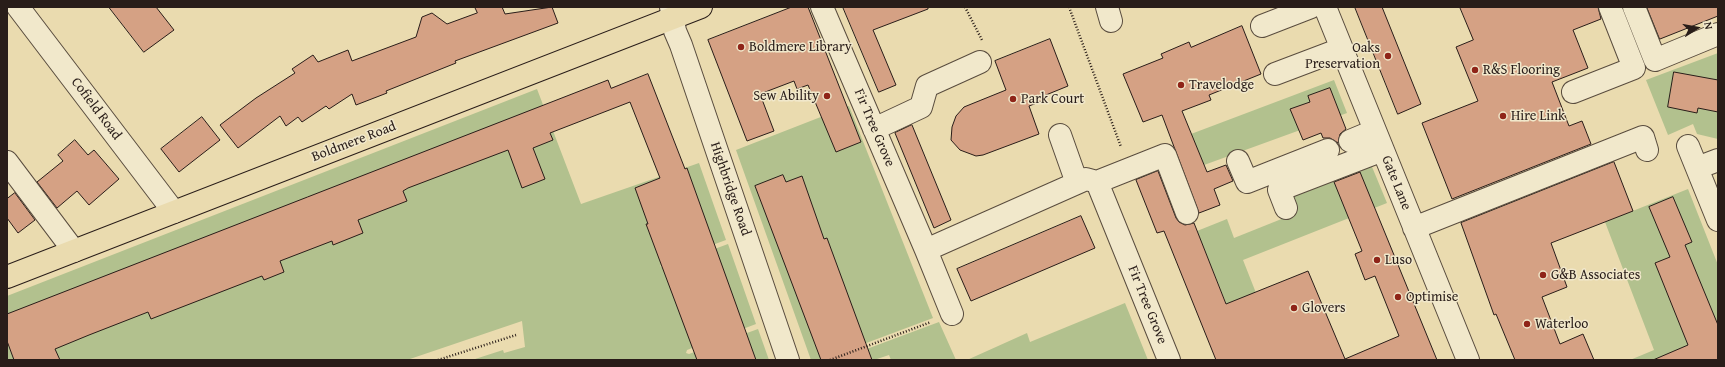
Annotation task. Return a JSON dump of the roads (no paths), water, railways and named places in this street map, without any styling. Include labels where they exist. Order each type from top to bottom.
[{"type":"main road","name":"Boldmere Road","points":[[9,274],[74,251],[174,212],[672,12],[701,7]]},
{"type":"street","name":"Cofield Road","points":[[18,7],[174,212]]},
{"type":"street","name":"Fir Tree Grove","points":[[822,7],[952,314]]},
{"type":"street","points":[[1262,26],[1311,7]]},
{"type":"street","name":"Gate Lane","points":[[1324,7],[1468,360]]},
{"type":"street","points":[[1573,92],[1634,68],[1610,7]]},
{"type":"street","points":[[1634,7],[1655,60],[1718,34]]},
{"type":"street","name":"Highbridge Road","points":[[672,12],[675,31],[788,360]]},
{"type":"street","points":[[1275,74],[1341,49]]},
{"type":"street","points":[[874,130],[921,107],[927,86],[980,62]]},
{"type":"street","name":"Fir Tree Grove","points":[[1060,135],[1087,182],[1169,360]]},
{"type":"street","points":[[1414,228],[1643,137],[1648,150]]},
{"type":"street","points":[[1350,141],[1379,141]]},
{"type":"street","points":[[1286,208],[1279,190],[1379,141]]},
{"type":"street","points":[[1688,146],[1718,220]]},
{"type":"street","points":[[1238,161],[1247,182],[1328,150]]},
{"type":"street","points":[[926,250],[1087,182],[1129,169],[1165,155],[1187,213]]},
{"type":"street","points":[[1697,168],[1718,160]]},
{"type":"street","points":[[7,162],[74,251]]},
{"type":"place","name":"Boldmere Library","points":[[741,47]]},
{"type":"place","name":"Oaks Preservation","points":[[1388,56]]},
{"type":"place","name":"R&S Flooring","points":[[1475,70]]},
{"type":"place","name":"Travelodge","points":[[1181,85]]},
{"type":"place","name":"Sew Ability","points":[[827,96]]},
{"type":"place","name":"Park Court","points":[[1013,99]]},
{"type":"place","name":"Hire Link","points":[[1503,116]]},
{"type":"place","name":"Luso","points":[[1377,260]]},
{"type":"place","name":"G&B Associates","points":[[1543,275]]},
{"type":"place","name":"Optimise","points":[[1398,297]]},
{"type":"place","name":"Glovers","points":[[1294,308]]},
{"type":"place","name":"Waterloo","points":[[1527,324]]}]
